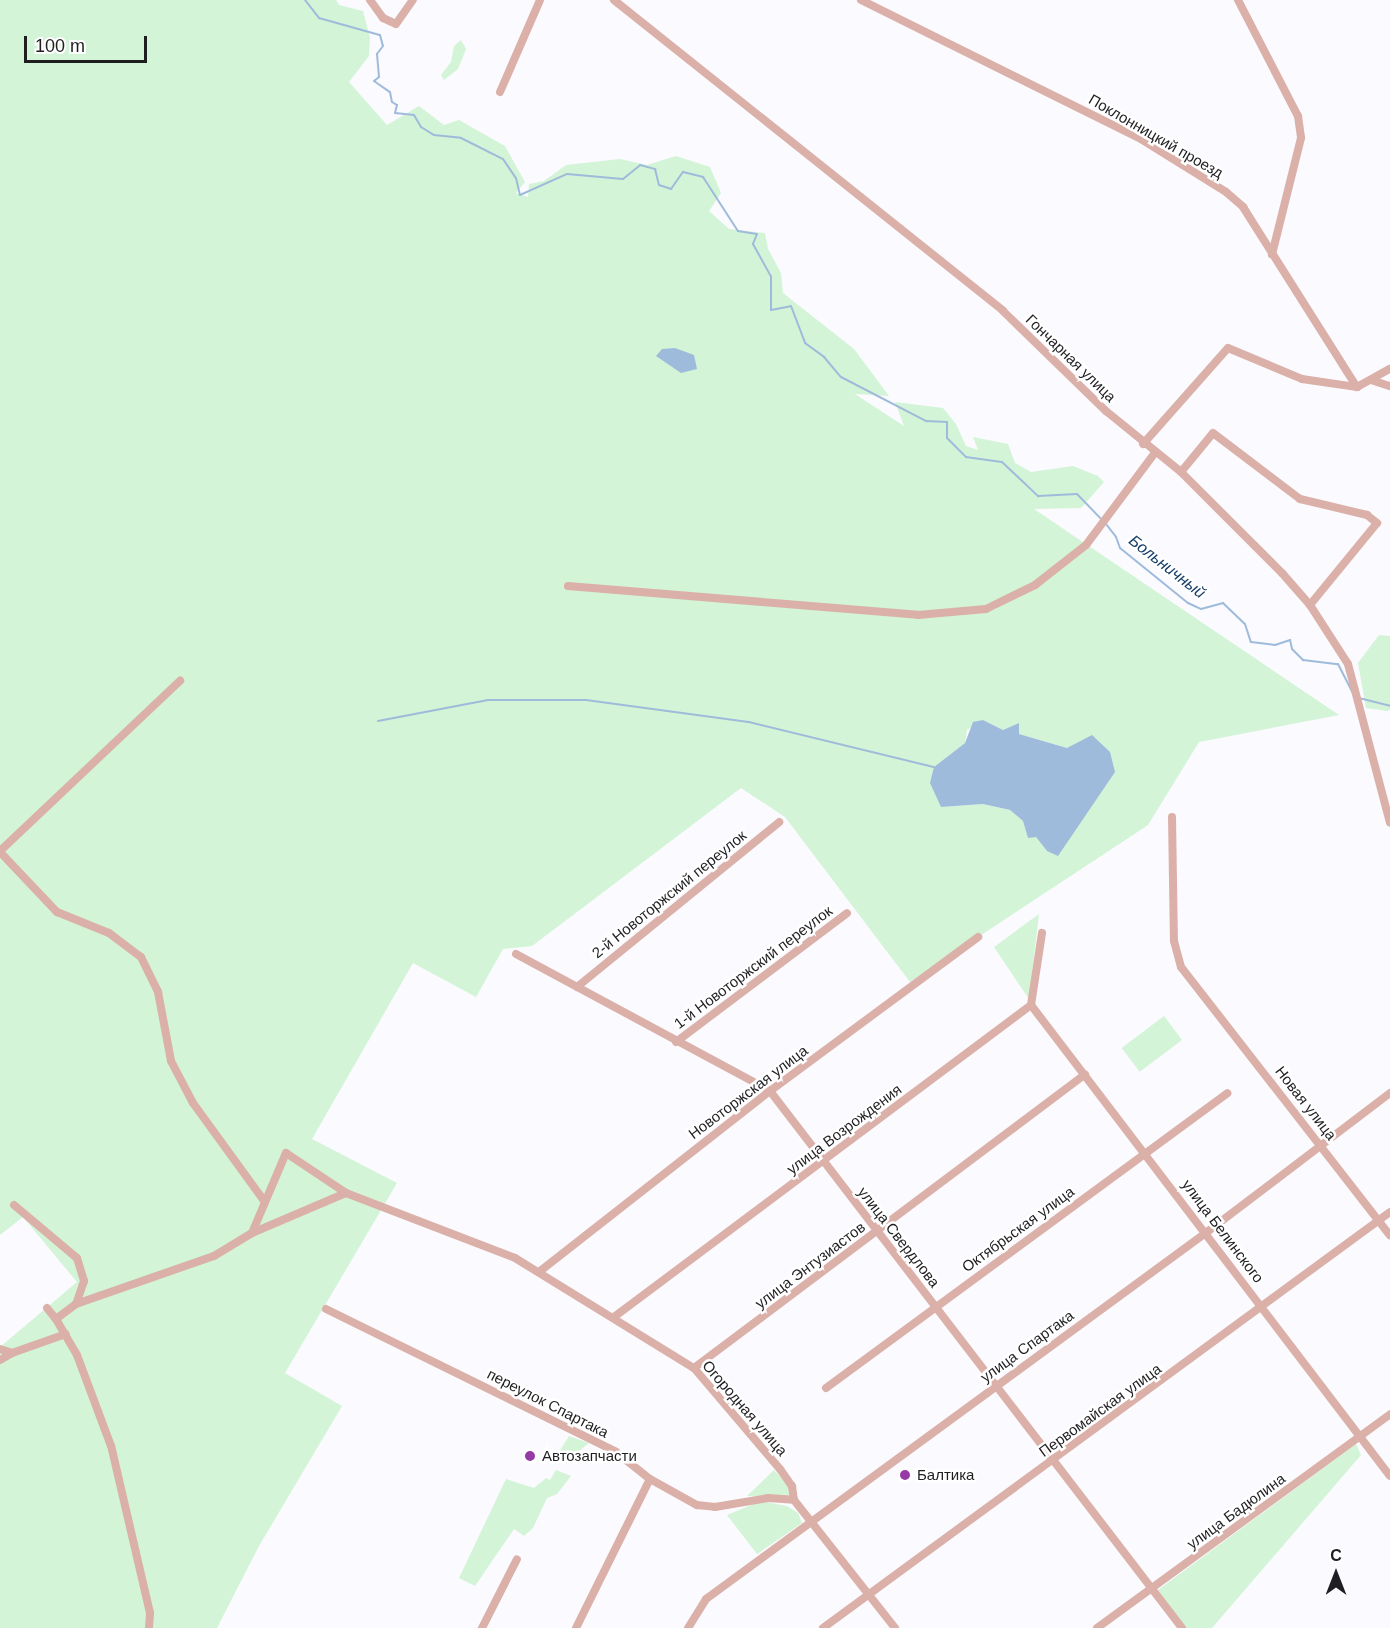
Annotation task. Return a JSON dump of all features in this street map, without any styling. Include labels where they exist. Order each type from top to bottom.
[{"type":"street","points":[[370,0],[383,18],[396,24],[413,0]]},
{"type":"street","points":[[500,92],[540,0]]},
{"type":"street","name":"Гончарная улица","points":[[614,0],[1003,310],[1143,444],[1181,472],[1310,605],[1343,654],[1356,691],[1390,823]]},
{"type":"street","name":"Поклонницкий проезд","points":[[861,0],[1141,139],[1226,192],[1243,207],[1357,387]]},
{"type":"street","points":[[1238,0],[1298,116],[1301,138],[1272,254]]},
{"type":"street","points":[[1143,444],[1228,348],[1302,379],[1357,387],[1390,369]]},
{"type":"street","points":[[1371,380],[1390,386]]},
{"type":"street","points":[[1181,472],[1213,433],[1300,500],[1367,514],[1377,523],[1310,605]]},
{"type":"street","points":[[568,586],[951,615],[986,609],[1035,585],[1086,545],[1105,523],[1154,454]]},
{"type":"street","points":[[180,681],[0,851],[57,912],[109,933],[141,957],[158,992],[171,1061],[193,1103],[265,1202],[252,1233]]},
{"type":"street","name":"Новая улица","points":[[1172,818],[1174,948],[1181,967],[1390,1234]]},
{"type":"street","name":"2-й Новоторжский переулок","points":[[577,987],[779,822]]},
{"type":"street","name":"1-й Новоторжский переулок","points":[[676,1042],[847,913]]},
{"type":"street","points":[[1031,1005],[1042,933]]},
{"type":"street","name":"Новоторжская улица","points":[[539,1272],[770,1091],[978,937]]},
{"type":"street","name":"улица Свердлова","points":[[516,954],[770,1091],[1182,1628]]},
{"type":"street","name":"улица Белинского","points":[[1031,1005],[1208,1232],[1390,1476]]},
{"type":"street","name":"улица Возрождения","points":[[614,1317],[1031,1005]]},
{"type":"street","name":"улица Энтузиастов","points":[[694,1368],[1085,1074]]},
{"type":"street","name":"Октябрьская улица","points":[[826,1388],[1227,1093]]},
{"type":"street","name":"улица Спартака","points":[[688,1628],[706,1599],[810,1519],[1208,1232],[1390,1093]]},
{"type":"street","name":"Огородная улица","points":[[265,1202],[286,1153],[346,1193],[420,1219],[515,1258],[694,1368],[780,1469],[792,1486],[794,1500],[895,1628]]},
{"type":"street","points":[[56,1319],[76,1304],[214,1256],[252,1233],[346,1193]]},
{"type":"street","points":[[14,1205],[77,1258],[84,1281],[76,1304]]},
{"type":"street","name":"Первомайская улица","points":[[824,1628],[1265,1307],[1390,1212]]},
{"type":"street","points":[[47,1308],[66,1334],[111,1446],[150,1613],[149,1628]]},
{"type":"street","name":"переулок Спартака","points":[[326,1309],[605,1447],[650,1479],[697,1505],[715,1507],[768,1498],[794,1500]]},
{"type":"street","points":[[0,1360],[12,1353],[66,1334]]},
{"type":"street","points":[[0,1349],[12,1353]]},
{"type":"street","name":"улица Бадюлина","points":[[1097,1628],[1390,1414]]},
{"type":"street","points":[[576,1628],[650,1479]]},
{"type":"street","points":[[482,1628],[517,1559]]},
{"type":"green space","points":[[0,0],[336,0],[339,5],[363,11],[370,38],[369,56],[349,82],[387,125],[419,106],[444,125],[459,120],[505,146],[525,182],[516,193],[528,197],[529,184],[544,181],[566,165],[620,159],[647,165],[676,156],[710,167],[721,193],[709,211],[729,229],[765,233],[768,249],[781,273],[783,293],[854,349],[889,396],[855,394],[904,426],[895,402],[943,408],[956,424],[966,446],[978,450],[973,437],[1008,444],[1015,463],[1031,472],[1073,466],[1098,476],[1104,482],[1081,508],[1034,509],[1339,715],[1199,742],[1148,825],[910,982],[785,817],[741,788],[532,946],[503,949],[476,997],[413,963],[312,1139],[397,1183],[285,1373],[342,1406],[259,1546],[217,1628],[0,1628],[0,1347],[77,1282],[23,1217],[0,1235]],"holes":[[[983,720],[1003,730],[1019,724],[1019,734],[1067,748],[1086,741],[1047,851],[1036,837],[1028,837],[1023,821],[1010,810],[983,804],[941,807],[934,767],[965,743],[967,730]]]},
{"type":"green space","points":[[461,40],[466,49],[458,69],[444,80],[441,75],[451,62],[454,46]]},
{"type":"green space","points":[[1379,635],[1390,636],[1390,710],[1387,711],[1366,708],[1358,663]]},
{"type":"green space","points":[[1039,914],[1029,999],[994,947]]},
{"type":"green space","points":[[1164,1016],[1182,1040],[1140,1072],[1122,1048]]},
{"type":"green space","points":[[569,1436],[589,1443],[565,1462],[558,1454]]},
{"type":"green space","points":[[1356,1444],[1361,1455],[1212,1628],[1186,1628],[1158,1590]]},
{"type":"green space","points":[[556,1470],[571,1476],[557,1494],[547,1498],[533,1528],[524,1536],[514,1529],[475,1586],[459,1578],[506,1479],[534,1488],[546,1478],[550,1480]]},
{"type":"green space","points":[[774,1470],[791,1488],[788,1497],[747,1496]]},
{"type":"green space","points":[[761,1501],[787,1506],[798,1513],[802,1523],[757,1554],[727,1515]]},
{"type":"water","points":[[675,348],[694,355],[697,369],[681,373],[656,356],[662,349]]},
{"type":"water","points":[[983,720],[1003,730],[1019,723],[1019,734],[1067,748],[1092,735],[1110,752],[1115,772],[1058,856],[1047,851],[1036,837],[1028,838],[1023,821],[1010,810],[983,804],[941,807],[930,783],[934,767],[965,743],[973,722]]},
{"type":"waterway","name":"Больничный","points":[[305,0],[319,18],[380,35],[383,46],[377,54],[379,77],[374,81],[390,92],[392,102],[397,105],[395,113],[414,115],[421,127],[434,135],[461,138],[503,159],[516,178],[520,195],[567,174],[623,179],[640,165],[655,169],[659,185],[671,189],[683,172],[703,177],[738,231],[757,234],[753,244],[771,276],[771,310],[791,306],[805,343],[824,357],[841,377],[926,421],[947,422],[947,438],[966,457],[1002,462],[1038,496],[1077,494],[1102,520]]},
{"type":"waterway","name":"Больничный","points":[[1106,524],[1116,537],[1120,548],[1188,603],[1201,609],[1223,603],[1245,624],[1251,642],[1275,645],[1290,640],[1292,649],[1303,660],[1338,664],[1354,696]]},
{"type":"waterway","name":"Больничный","points":[[1359,698],[1390,706]]},
{"type":"waterway","points":[[378,721],[488,700],[586,700],[749,722],[934,767]]},
{"type":"place","name":"Автозапчасти","points":[[530,1456]]},
{"type":"place","name":"Балтика","points":[[905,1475]]}]
